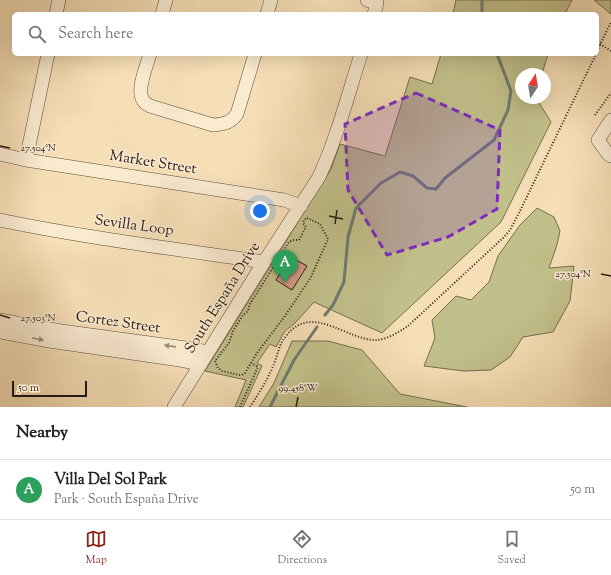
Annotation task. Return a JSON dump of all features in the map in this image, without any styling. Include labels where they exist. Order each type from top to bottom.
[{"type":"street","points":[[56,12],[59,0]]},
{"type":"street","points":[[163,12],[166,0]]},
{"type":"street","points":[[268,12],[271,0]]},
{"type":"street","points":[[368,0],[377,3],[375,12]]},
{"type":"street","points":[[26,160],[48,56]]},
{"type":"street","points":[[149,56],[140,92],[142,100],[150,106],[213,125],[224,124],[232,121],[237,114],[254,56]]},
{"type":"street","name":"South España Drive","points":[[174,407],[319,176],[333,142],[360,56]]},
{"type":"street","points":[[611,120],[598,140],[611,156]]},
{"type":"street","name":"Market Street","points":[[0,154],[26,160],[284,200],[301,206]]},
{"type":"street","name":"Sevilla Loop","points":[[0,220],[25,226],[264,262]]},
{"type":"street","name":"Cortez Street","points":[[5,327],[61,331],[208,352]]},
{"type":"street","name":"Cortez Street","points":[[5,327],[56,342],[201,364]]},
{"type":"path","points":[[611,22],[600,44],[611,51]]},
{"type":"path","points":[[250,407],[269,376],[282,341],[293,328],[306,323],[317,322],[360,337],[378,340],[388,338],[408,326],[504,237],[510,230],[519,213],[595,56]]},
{"type":"path","points":[[595,115],[611,93]]},
{"type":"path","points":[[309,218],[320,224],[328,240],[311,277],[251,363],[244,374],[239,375],[222,371],[218,368],[215,361],[220,352],[229,343],[233,331],[248,311],[250,304],[289,242],[292,240],[299,240],[306,226],[303,223],[304,220],[309,218]]},
{"type":"path","points":[[240,407],[258,367],[251,363]]},
{"type":"highlighted area","points":[[416,93],[500,130],[497,209],[448,237],[387,255],[348,190],[345,124]]},
{"type":"shaded area","points":[[456,0],[572,0],[566,12],[453,12]]},
{"type":"shaded area","points":[[594,0],[611,0],[611,14]]},
{"type":"shaded area","points":[[440,56],[547,56],[544,68],[515,68],[515,104],[540,104],[551,122],[501,222],[382,333],[314,302],[295,323],[285,331],[276,347],[270,344],[257,363],[262,366],[243,407],[235,407],[246,380],[205,371],[331,169],[340,144],[385,156],[410,77],[432,84]]},
{"type":"shaded area","points":[[537,208],[554,217],[560,231],[549,268],[574,266],[570,301],[553,332],[523,337],[510,357],[491,370],[464,371],[424,366],[435,338],[432,320],[456,296],[471,300],[489,282],[498,256],[520,225]]},
{"type":"shaded area","points":[[292,341],[328,341],[362,350],[400,394],[467,407],[259,407],[274,383]]},
{"type":"building","points":[[291,257],[307,266],[292,290],[276,280]]},
{"type":"waterway","points":[[482,0],[482,12]]},
{"type":"waterway","points":[[325,315],[333,305],[344,282],[348,237],[356,208],[381,183],[400,172],[413,176],[427,188],[436,189],[445,178],[494,140],[508,110],[511,91],[498,56]]},
{"type":"waterway","points":[[270,407],[294,360],[317,327]]},
{"type":"place","name":"Villa Del Sol Park","points":[[285,283]]}]
